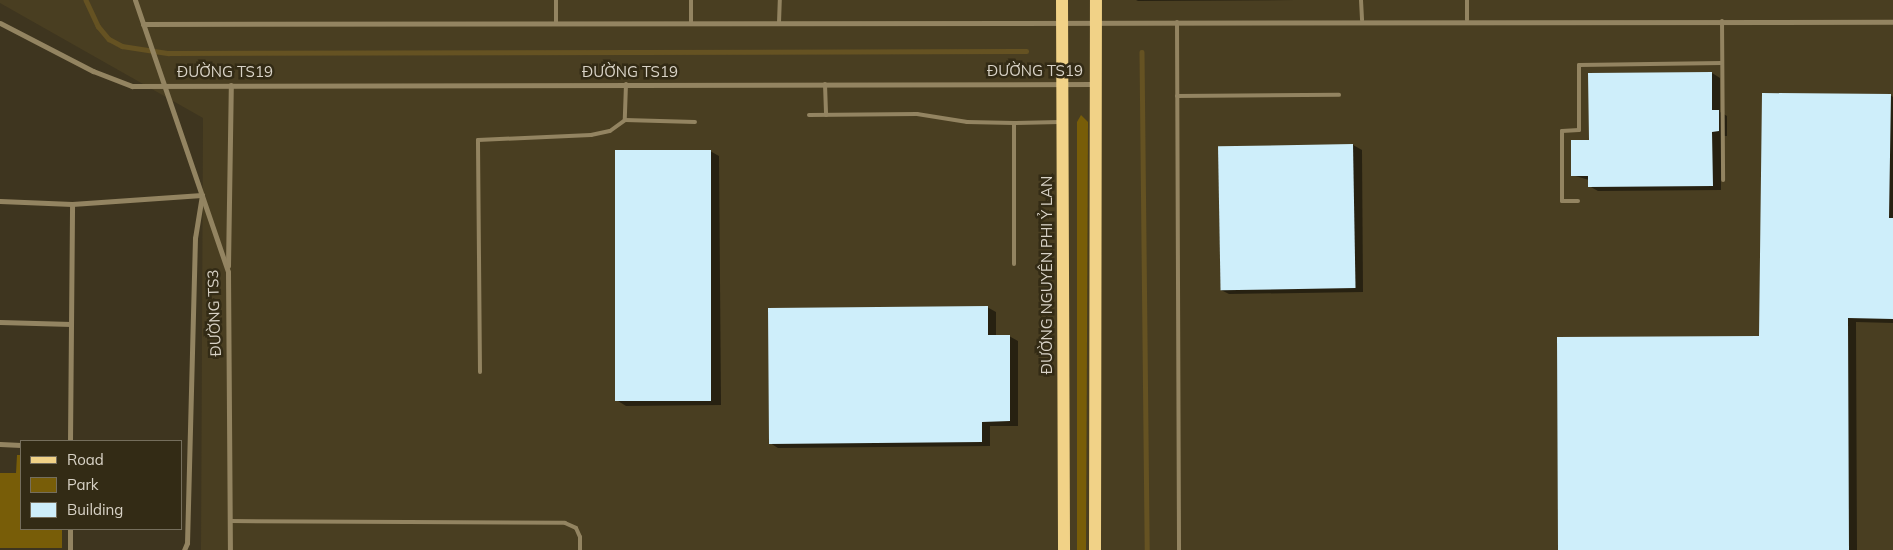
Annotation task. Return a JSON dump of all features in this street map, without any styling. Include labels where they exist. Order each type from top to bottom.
[{"type":"main road","name":"ĐƯỜNG NGUYÊN PHI Ỷ LAN","points":[[1062,0],[1064,550]]},
{"type":"main road","points":[[1095,550],[1096,0]]},
{"type":"street","name":"ĐƯỜNG TS3","points":[[135,0],[228,272],[230,550]]},
{"type":"street","points":[[143,24],[1096,23],[1362,20],[1893,22]]},
{"type":"street","name":"ĐƯỜNG TS19","points":[[0,22],[93,71],[132,86],[164,84],[1096,84]]},
{"type":"street","points":[[228,272],[232,85]]},
{"type":"street","points":[[0,201],[72,204],[202,195],[195,238],[187,543],[184,550]]},
{"type":"street","points":[[70,440],[72,204]]},
{"type":"street","points":[[0,322],[71,324]]},
{"type":"street","points":[[0,444],[20,445]]},
{"type":"street","points":[[70,530],[70,550]]},
{"type":"lane","points":[[556,0],[556,23]]},
{"type":"lane","points":[[690,0],[691,23]]},
{"type":"lane","points":[[779,23],[780,0]]},
{"type":"lane","points":[[1361,0],[1362,20]]},
{"type":"lane","points":[[1467,0],[1467,20]]},
{"type":"lane","points":[[1722,21],[1723,180]]},
{"type":"lane","points":[[1177,22],[1179,550]]},
{"type":"lane","points":[[1578,201],[1562,201],[1562,131],[1579,130],[1579,65],[1722,63]]},
{"type":"lane","points":[[625,120],[626,84]]},
{"type":"lane","points":[[825,84],[826,115]]},
{"type":"lane","points":[[1177,96],[1339,96]]},
{"type":"lane","points":[[809,115],[918,114],[967,122],[1062,122]]},
{"type":"lane","points":[[480,372],[478,140],[591,135],[610,131],[625,120],[695,122]]},
{"type":"lane","points":[[1014,123],[1014,264]]},
{"type":"lane","points":[[230,521],[565,523],[576,528],[580,550]]},
{"type":"shaded area","points":[[0,0],[1893,0],[1893,550],[201,550],[203,118],[0,3]]},
{"type":"green space","points":[[1081,115],[1088,122],[1086,550],[1077,550],[1077,122]]},
{"type":"green space","points":[[17,455],[20,455],[20,530],[62,530],[62,548],[0,548],[0,473],[16,473]]},
{"type":"building","points":[[1712,72],[1712,110],[1719,110],[1719,131],[1712,132],[1713,186],[1588,187],[1588,176],[1571,176],[1571,140],[1589,140],[1588,73]]},
{"type":"building","points":[[1762,93],[1891,94],[1889,218],[1893,218],[1893,319],[1848,318],[1849,550],[1558,550],[1557,337],[1759,336]]},
{"type":"building","points":[[1353,144],[1356,288],[1221,290],[1218,146]]},
{"type":"building","points":[[615,150],[711,150],[711,401],[615,401]]},
{"type":"building","points":[[988,306],[988,335],[1010,335],[1010,421],[982,422],[982,442],[769,444],[768,308]]},
{"type":"waterway","points":[[86,0],[98,26],[109,39],[122,46],[168,53],[1026,51]]},
{"type":"waterway","points":[[1142,52],[1147,550]]}]
